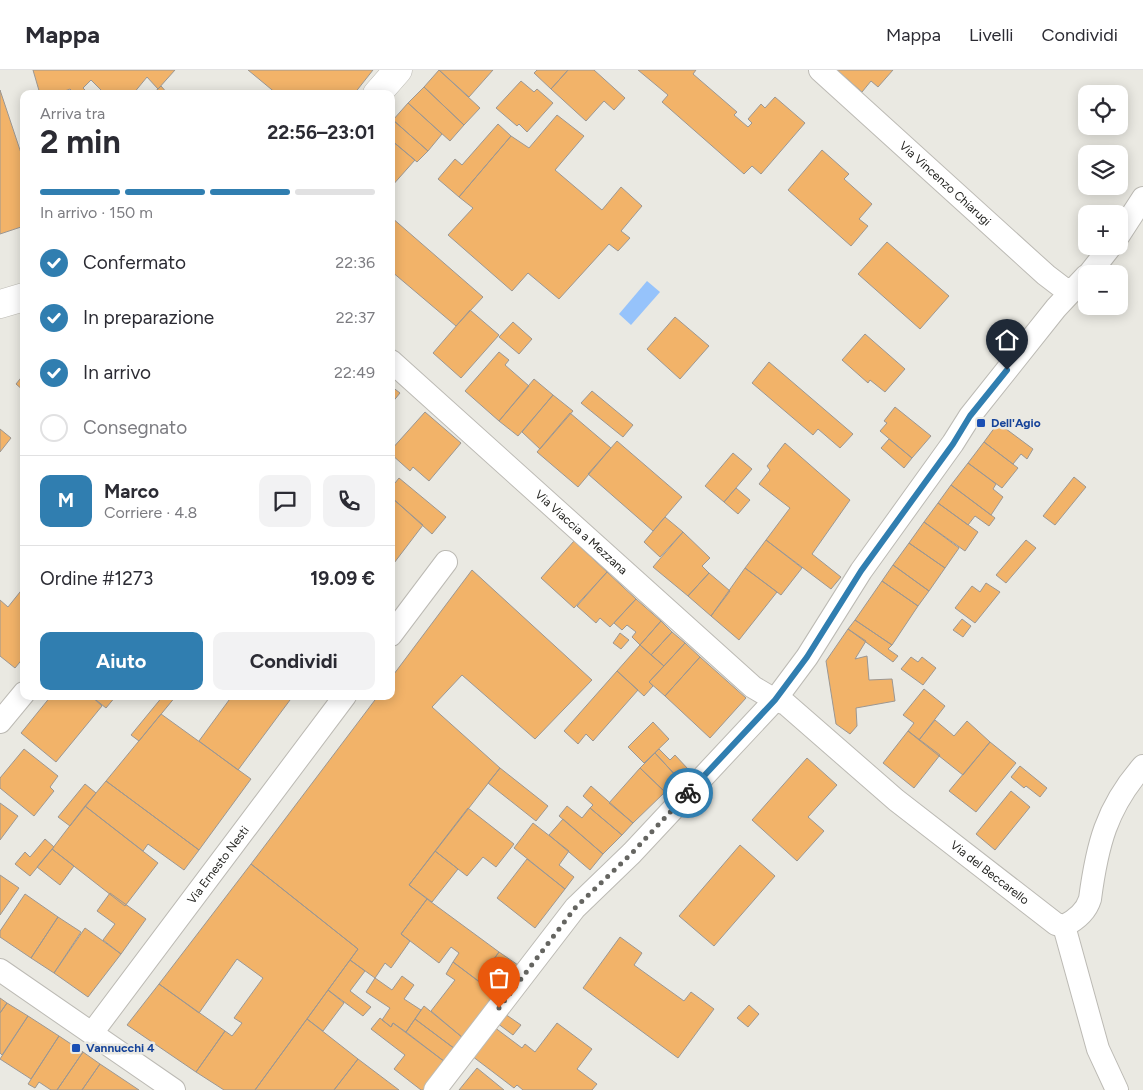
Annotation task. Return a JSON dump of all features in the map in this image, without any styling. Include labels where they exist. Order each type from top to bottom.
[{"type":"street","points":[[380,90],[398,70]]},
{"type":"street","name":"Via Vincenzo Chiarugi","points":[[820,70],[1046,275],[1063,288],[1078,282]]},
{"type":"street","points":[[1128,221],[1143,198]]},
{"type":"street","points":[[1095,265],[1104,255]]},
{"type":"street","points":[[435,1090],[575,908],[632,853],[775,700],[807,657],[861,571],[953,444],[970,416],[1056,308],[1078,285]]},
{"type":"street","points":[[0,304],[20,298]]},
{"type":"street","name":"Via Viaccia a Mezzana","points":[[395,365],[753,687],[775,700]]},
{"type":"street","points":[[395,630],[446,562]]},
{"type":"street","points":[[0,722],[13,696]]},
{"type":"street","name":"Via Ernesto Nesti","points":[[92,1033],[342,700]]},
{"type":"street","name":"Via del Beccarello","points":[[775,700],[786,704],[896,800],[1056,924],[1064,926]]},
{"type":"street","points":[[1117,1090],[1098,1049],[1064,926],[1076,920],[1088,906],[1098,848],[1104,830],[1116,803],[1143,766]]},
{"type":"street","points":[[0,970],[174,1090]]},
{"type":"water","points":[[647,281],[660,292],[631,325],[619,314]]},
{"type":"building","points":[[33,70],[175,70],[158,89],[147,77],[136,90],[101,90],[91,80],[83,88],[85,90],[39,90]]},
{"type":"building","points":[[248,70],[373,70],[357,90],[272,90]]},
{"type":"building","points":[[439,70],[493,70],[469,97]]},
{"type":"building","points":[[439,70],[480,108],[464,125],[424,87]]},
{"type":"building","points":[[537,70],[568,70],[551,89],[534,73]]},
{"type":"building","points":[[568,70],[594,70],[625,98],[614,110],[604,101],[586,121],[551,89]]},
{"type":"building","points":[[638,70],[696,70],[693,74],[737,112],[734,115],[748,127],[752,123],[748,119],[761,104],[765,108],[775,97],[805,123],[761,174],[752,166],[744,174],[662,102],[668,95]]},
{"type":"building","points":[[837,70],[893,70],[878,87],[871,81],[862,92]]},
{"type":"building","points":[[521,81],[534,92],[537,89],[553,103],[527,132],[496,108]]},
{"type":"building","points":[[424,87],[464,125],[450,141],[408,103]]},
{"type":"building","points":[[0,90],[20,150],[20,227],[0,234]]},
{"type":"building","points":[[408,103],[442,134],[428,151],[395,122],[395,118]]},
{"type":"building","points":[[557,115],[584,136],[555,170],[602,210],[621,187],[642,206],[621,231],[630,238],[618,251],[609,244],[559,299],[528,273],[512,291],[448,235],[473,208],[459,197],[511,136],[529,148]]},
{"type":"building","points":[[395,122],[428,151],[417,162],[395,143]]},
{"type":"building","points":[[498,124],[511,136],[459,197],[438,179],[455,159],[462,165]]},
{"type":"building","points":[[395,143],[415,160],[395,182]]},
{"type":"building","points":[[822,150],[849,174],[844,179],[872,204],[859,219],[868,226],[851,246],[788,190]]},
{"type":"building","points":[[395,220],[483,297],[456,326],[395,274]]},
{"type":"building","points":[[887,242],[949,296],[920,329],[858,274]]},
{"type":"building","points":[[470,310],[499,335],[461,378],[433,353]]},
{"type":"building","points":[[675,317],[709,346],[680,379],[647,349]]},
{"type":"building","points":[[513,322],[532,339],[519,354],[499,337]]},
{"type":"building","points":[[865,334],[905,369],[885,392],[870,380],[868,383],[842,360]]},
{"type":"building","points":[[499,352],[509,360],[505,365],[529,386],[499,421],[465,391]]},
{"type":"building","points":[[769,362],[853,434],[840,448],[818,429],[813,435],[752,383]]},
{"type":"building","points":[[20,379],[20,388],[16,384]]},
{"type":"building","points":[[534,379],[553,395],[518,436],[499,421]]},
{"type":"building","points":[[395,389],[400,393],[395,399]]},
{"type":"building","points":[[592,391],[633,425],[623,437],[581,403]]},
{"type":"building","points":[[553,395],[573,411],[540,449],[522,432]]},
{"type":"building","points":[[895,407],[931,436],[912,458],[880,431],[887,423],[884,421]]},
{"type":"building","points":[[425,412],[461,443],[429,481],[413,467],[410,471],[395,458],[395,446]]},
{"type":"building","points":[[570,413],[611,448],[578,487],[537,452]]},
{"type":"building","points":[[998,423],[1033,449],[1027,459],[1021,454],[1013,464],[984,442]]},
{"type":"building","points":[[0,429],[11,438],[0,452]]},
{"type":"building","points":[[889,439],[912,458],[904,468],[881,448]]},
{"type":"building","points":[[617,441],[682,497],[653,531],[588,474]]},
{"type":"building","points":[[984,442],[1018,468],[1002,488],[968,463]]},
{"type":"building","points":[[785,443],[850,500],[812,554],[841,577],[831,589],[766,540],[790,508],[759,484],[770,470],[767,466]]},
{"type":"building","points":[[733,453],[752,469],[724,502],[705,486]]},
{"type":"building","points":[[968,463],[996,484],[993,489],[1003,497],[991,515],[951,485]]},
{"type":"building","points":[[1074,477],[1086,487],[1055,525],[1043,516]]},
{"type":"building","points":[[399,478],[446,517],[432,534],[395,501],[395,483]]},
{"type":"building","points":[[951,485],[995,518],[989,526],[975,516],[968,525],[938,503]]},
{"type":"building","points":[[736,488],[750,500],[738,514],[724,502]]},
{"type":"building","points":[[395,500],[423,525],[395,562]]},
{"type":"building","points":[[938,503],[978,532],[965,551],[924,522]]},
{"type":"building","points":[[665,517],[683,532],[660,557],[644,542]]},
{"type":"building","points":[[924,522],[959,548],[945,568],[909,543]]},
{"type":"building","points":[[683,532],[710,558],[702,566],[709,573],[688,596],[653,567]]},
{"type":"building","points":[[766,540],[802,568],[781,595],[745,568]]},
{"type":"building","points":[[1026,540],[1036,548],[1006,583],[996,575]]},
{"type":"building","points":[[574,541],[607,572],[574,608],[541,578]]},
{"type":"building","points":[[909,543],[945,568],[929,591],[893,565]]},
{"type":"building","points":[[893,565],[929,591],[918,606],[882,581]]},
{"type":"building","points":[[745,568],[777,592],[739,640],[711,616]]},
{"type":"building","points":[[472,570],[592,680],[535,739],[462,675],[432,707],[500,768],[409,885],[427,899],[401,934],[410,941],[391,968],[385,963],[375,978],[350,960],[358,949],[251,864],[375,700],[395,700],[395,673]]},
{"type":"building","points":[[607,572],[636,599],[610,627],[600,618],[596,623],[577,606]]},
{"type":"building","points":[[709,573],[730,591],[711,616],[688,596]]},
{"type":"building","points":[[882,581],[918,606],[892,645],[855,620]]},
{"type":"building","points":[[986,583],[1000,592],[975,623],[955,608],[972,586],[980,592]]},
{"type":"building","points":[[20,592],[20,662],[15,668],[0,656],[0,600],[8,607]]},
{"type":"building","points":[[636,599],[661,621],[640,645],[632,637],[636,632],[627,625],[622,630],[614,623]]},
{"type":"building","points":[[962,619],[971,626],[963,637],[953,630]]},
{"type":"building","points":[[855,620],[892,645],[888,649],[898,656],[893,662],[848,629]]},
{"type":"building","points":[[661,621],[672,632],[651,655],[640,645]]},
{"type":"building","points":[[848,629],[866,641],[855,659],[867,656],[869,680],[892,679],[895,701],[856,708],[857,726],[850,734],[836,724],[826,661]]},
{"type":"building","points":[[672,632],[685,643],[664,666],[651,655]]},
{"type":"building","points":[[620,633],[629,640],[621,649],[613,643]]},
{"type":"building","points":[[685,643],[700,657],[665,696],[649,682]]},
{"type":"building","points":[[640,645],[664,666],[649,682],[653,686],[644,696],[617,671]]},
{"type":"building","points":[[700,657],[746,698],[710,738],[665,696]]},
{"type":"building","points":[[911,657],[918,662],[922,657],[936,668],[923,685],[901,669]]},
{"type":"building","points":[[617,671],[638,690],[593,741],[586,734],[578,744],[564,731]]},
{"type":"building","points":[[924,689],[945,706],[919,740],[908,731],[914,723],[903,715]]},
{"type":"building","points":[[48,700],[95,700],[102,706],[56,762],[21,733]]},
{"type":"building","points":[[96,700],[113,700],[106,708]]},
{"type":"building","points":[[160,700],[173,700],[139,741],[131,735]]},
{"type":"building","points":[[229,700],[290,700],[238,770],[199,741]]},
{"type":"building","points":[[161,714],[251,779],[199,850],[106,781]]},
{"type":"building","points":[[935,720],[954,736],[967,721],[990,742],[963,775],[919,740]]},
{"type":"building","points":[[653,722],[669,739],[644,763],[628,747]]},
{"type":"building","points":[[908,731],[940,755],[914,788],[883,763]]},
{"type":"building","points":[[990,742],[1016,763],[976,812],[949,791]]},
{"type":"building","points":[[24,749],[58,776],[50,787],[54,791],[34,816],[0,788],[0,778]]},
{"type":"building","points":[[659,749],[670,760],[675,755],[688,769],[678,778],[655,753]]},
{"type":"building","points":[[655,753],[678,778],[665,792],[640,768]]},
{"type":"building","points":[[807,758],[837,785],[808,817],[824,831],[797,861],[752,820]]},
{"type":"building","points":[[1020,766],[1047,788],[1040,797],[1026,786],[1024,788],[1011,777]]},
{"type":"building","points":[[500,768],[548,806],[536,821],[488,783]]},
{"type":"building","points":[[640,768],[665,792],[633,823],[609,803]]},
{"type":"building","points":[[106,781],[199,850],[184,870],[148,844],[143,851],[85,806]]},
{"type":"building","points":[[85,784],[96,793],[70,826],[58,817]]},
{"type":"building","points":[[591,786],[633,823],[622,835],[590,808],[593,805],[583,796]]},
{"type":"building","points":[[1011,791],[1030,807],[995,850],[976,834]]},
{"type":"building","points":[[0,803],[18,816],[0,840]]},
{"type":"building","points":[[85,806],[158,863],[125,906],[52,849]]},
{"type":"building","points":[[567,806],[582,818],[590,808],[622,835],[603,854],[559,816]]},
{"type":"building","points":[[468,808],[514,844],[496,867],[483,857],[467,876],[435,851]]},
{"type":"building","points":[[563,819],[603,854],[590,870],[549,835]]},
{"type":"building","points":[[533,823],[569,851],[559,865],[574,877],[565,889],[514,848]]},
{"type":"building","points":[[45,839],[54,847],[30,876],[15,864],[25,852],[30,857]]},
{"type":"building","points":[[740,845],[775,876],[714,946],[679,916]]},
{"type":"building","points":[[52,849],[74,866],[60,885],[37,867]]},
{"type":"building","points":[[435,851],[458,869],[432,902],[409,885]]},
{"type":"building","points":[[527,859],[565,889],[535,928],[497,898]]},
{"type":"building","points":[[251,864],[358,949],[255,1090],[224,1090],[196,1072],[225,1031],[232,1036],[242,1023],[234,1018],[263,978],[237,959],[199,1013],[159,984]]},
{"type":"building","points":[[0,875],[19,888],[0,915]]},
{"type":"building","points":[[110,893],[146,919],[121,954],[103,940],[115,924],[97,911]]},
{"type":"building","points":[[25,894],[58,917],[31,958],[0,937],[0,931]]},
{"type":"building","points":[[427,899],[499,952],[478,981],[453,962],[459,953],[451,947],[439,963],[401,934]]},
{"type":"building","points":[[58,917],[81,932],[54,973],[31,958]]},
{"type":"building","points":[[85,928],[121,954],[88,997],[54,973]]},
{"type":"building","points":[[620,937],[642,953],[634,965],[684,1001],[691,992],[714,1009],[678,1058],[583,988]]},
{"type":"building","points":[[499,952],[518,965],[496,994],[478,981]]},
{"type":"building","points":[[350,960],[365,971],[350,991],[371,1007],[363,1016],[328,990]]},
{"type":"building","points":[[453,962],[496,994],[463,1038],[431,1011],[455,980],[446,974]]},
{"type":"building","points":[[402,976],[414,985],[404,999],[421,1010],[406,1032],[393,1023],[391,1027],[382,1020],[390,1008],[366,992],[375,978],[392,990]]},
{"type":"building","points":[[159,984],[225,1031],[196,1072],[127,1025]]},
{"type":"building","points":[[328,990],[344,1003],[323,1031],[307,1019]]},
{"type":"building","points":[[0,998],[7,1003],[0,1013]]},
{"type":"building","points":[[7,1003],[28,1016],[2,1055],[0,1053],[0,1013]]},
{"type":"building","points":[[749,1005],[759,1014],[748,1027],[737,1018]]},
{"type":"building","points":[[424,1006],[463,1038],[455,1049],[415,1019]]},
{"type":"building","points":[[505,1014],[521,1025],[513,1035],[497,1023]]},
{"type":"building","points":[[28,1016],[59,1036],[31,1079],[0,1059]]},
{"type":"building","points":[[380,1018],[391,1027],[393,1023],[445,1062],[424,1090],[421,1090],[394,1069],[405,1055],[371,1029]]},
{"type":"building","points":[[307,1019],[358,1059],[334,1090],[255,1090]]},
{"type":"building","points":[[415,1019],[455,1049],[445,1062],[406,1032]]},
{"type":"building","points":[[557,1023],[592,1049],[577,1069],[597,1084],[592,1090],[523,1090],[517,1085],[514,1088],[472,1056],[494,1027],[522,1048],[525,1044],[535,1052]]},
{"type":"building","points":[[59,1036],[83,1052],[57,1090],[51,1090],[39,1082],[35,1088],[28,1084]]},
{"type":"building","points":[[83,1052],[100,1064],[82,1090],[57,1090]]},
{"type":"building","points":[[358,1059],[399,1090],[334,1090]]},
{"type":"building","points":[[100,1064],[139,1090],[82,1090]]},
{"type":"building","points":[[477,1068],[504,1090],[459,1090]]},
{"type":"way so far","points":[[499,1008],[575,908],[632,853],[688,793]]},
{"type":"place","name":"Dell'Agio","points":[[981,423]]},
{"type":"place","name":"Vannucchi 4","points":[[76,1048]]},
{"type":"route","points":[[688,793],[775,700],[807,657],[861,571],[953,444],[970,416],[1007,370]]}]
